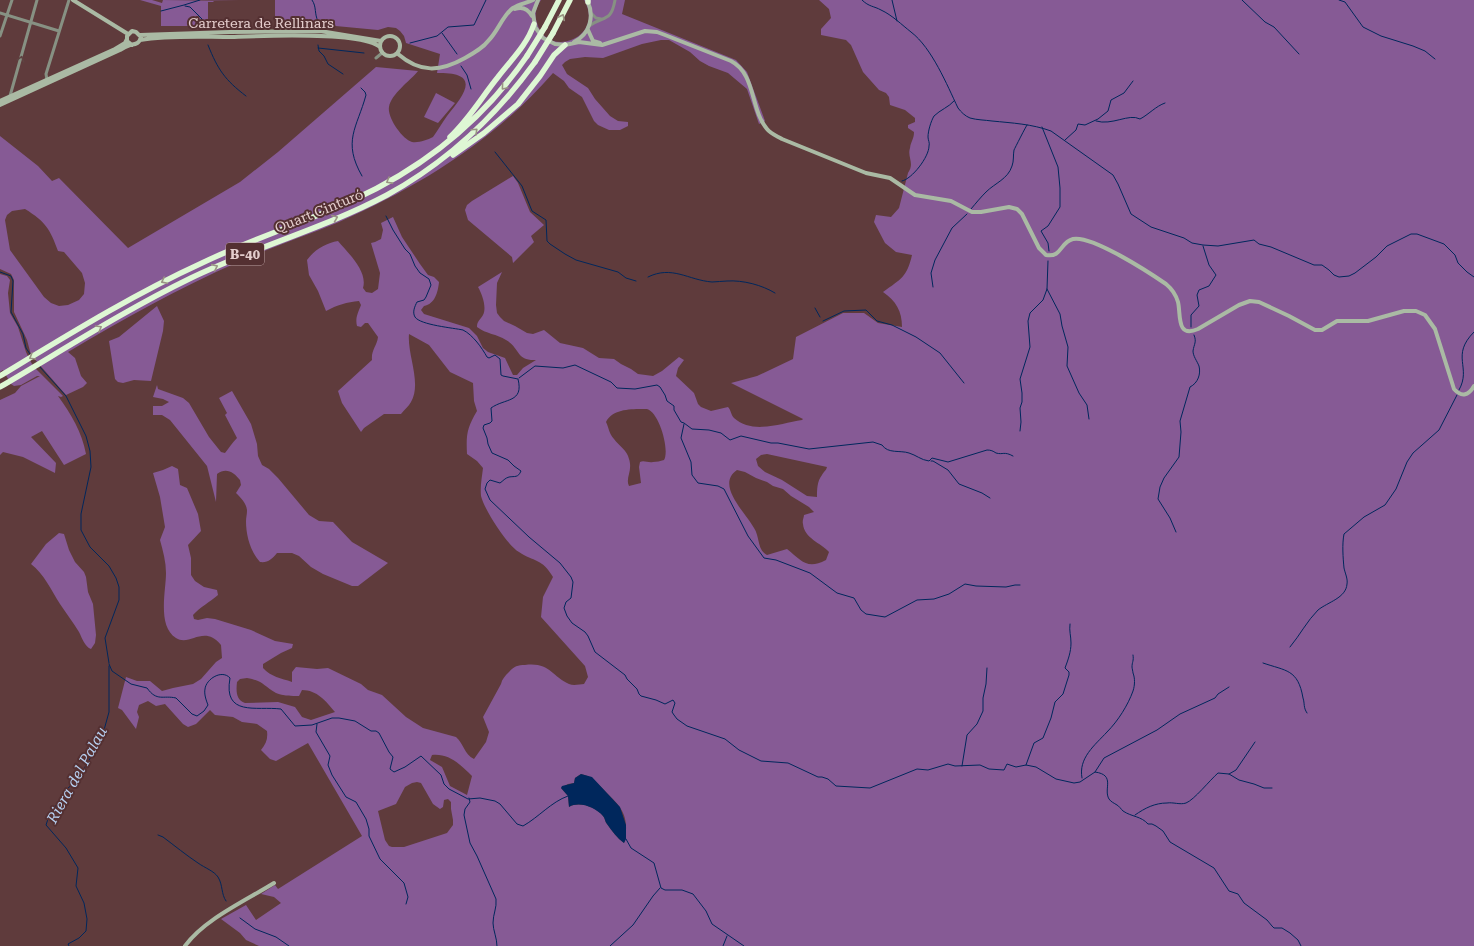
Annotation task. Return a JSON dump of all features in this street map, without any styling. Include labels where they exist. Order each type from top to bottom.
[{"type":"highway","name":"Quart Cinturó","points":[[2,375],[120,304],[179,274],[247,243],[352,201],[405,172],[466,128],[487,106],[507,83],[527,56],[545,27],[559,0]]},
{"type":"highway","name":"Quart Cinturó","points":[[0,387],[66,347],[142,304],[192,278],[387,195],[447,158],[498,109],[535,62],[553,33],[570,0]]},
{"type":"highway","points":[[439,148],[462,125],[478,105],[531,34],[534,21]]},
{"type":"highway","points":[[447,158],[484,133],[518,104],[554,55],[565,45]]},
{"type":"street","points":[[0,36],[12,0]]},
{"type":"street","points":[[10,96],[32,23],[31,21],[37,0]]},
{"type":"street","points":[[47,82],[46,74],[69,0]]},
{"type":"street","points":[[73,0],[127,37],[132,45]]},
{"type":"street","points":[[398,54],[406,60],[424,68],[436,69],[450,66],[473,54],[485,45],[511,10],[533,0]]},
{"type":"street","points":[[534,21],[534,8],[538,0]]},
{"type":"street","points":[[588,28],[612,14],[615,0]]},
{"type":"street","points":[[587,1],[591,13],[596,18],[602,20]]},
{"type":"street","points":[[510,12],[517,8],[524,8],[528,10],[539,33],[546,40],[555,44],[565,45],[579,42],[602,45],[641,32],[652,31],[665,34],[733,62],[739,66],[744,73],[765,126],[775,136],[857,170],[890,178],[908,192],[918,196],[951,201],[972,212],[1009,208],[1016,209],[1022,214],[1039,248],[1046,255],[1056,254],[1066,243],[1074,239],[1087,241],[1113,251],[1170,288],[1178,303],[1180,324],[1187,331],[1198,329],[1239,305],[1250,301],[1258,302],[1290,316],[1315,330],[1322,330],[1337,321],[1368,321],[1412,310],[1425,315],[1431,321],[1435,329],[1454,389],[1459,394],[1463,395],[1471,391],[1474,386]]},
{"type":"street","points":[[0,13],[59,31]]},
{"type":"street","points":[[572,43],[581,38],[588,28],[591,13]]},
{"type":"street","points":[[588,28],[593,41],[608,43]]},
{"type":"street","points":[[0,101],[47,82],[132,45],[137,44],[140,40],[140,35],[133,31],[127,37],[125,43],[115,49],[47,82],[0,105]]},
{"type":"street","name":"Carretera de Rellinars","points":[[140,35],[320,31],[381,41]]},
{"type":"street","name":"Carretera de Rellinars","points":[[140,40],[209,36],[308,36],[362,41],[374,43],[380,47]]},
{"type":"street","points":[[389,36],[397,39],[400,45],[398,54],[389,57],[382,53],[380,47],[381,41],[389,36]]},
{"type":"street","points":[[376,58],[382,53]]},
{"type":"street","points":[[184,946],[196,932],[207,924],[274,883]]},
{"type":"shaded area","points":[[140,0],[152,0],[162,3],[163,0],[239,1],[208,2],[208,21],[211,26],[161,26],[161,6]]},
{"type":"shaded area","points":[[275,0],[541,0],[536,11],[537,23],[543,34],[552,40],[562,42],[572,40],[581,34],[587,25],[589,13],[584,0],[625,0],[622,14],[736,60],[747,72],[765,121],[759,124],[747,89],[728,73],[700,61],[690,52],[669,40],[642,44],[603,58],[585,57],[570,59],[562,65],[567,74],[588,88],[595,99],[610,116],[618,121],[628,122],[628,126],[620,130],[609,130],[598,125],[594,121],[582,97],[569,88],[564,81],[553,73],[531,97],[507,119],[455,159],[427,177],[339,222],[250,257],[194,282],[130,316],[68,352],[75,358],[81,376],[87,383],[83,387],[66,395],[31,355],[27,340],[14,312],[14,280],[11,274],[0,269],[0,136],[38,166],[52,181],[59,178],[128,248],[240,182],[278,152],[376,67],[418,71],[393,97],[389,107],[390,116],[396,127],[404,137],[412,142],[423,141],[433,137],[464,92],[466,86],[465,80],[460,76],[437,73],[440,54],[406,43],[404,36],[396,28],[388,27],[378,30],[325,25],[279,25],[279,23],[275,22]],"holes":[[[25,209],[43,222],[50,231],[58,251],[64,252],[82,273],[85,283],[84,294],[79,300],[68,305],[59,306],[51,303],[44,297],[10,250],[5,220],[7,215],[12,211]]]},
{"type":"shaded area","points":[[819,0],[1474,0],[1474,946],[259,946],[246,940],[240,933],[221,919],[246,905],[256,920],[281,903],[274,897],[261,894],[275,885],[278,889],[362,836],[308,743],[276,761],[270,759],[261,750],[266,741],[267,731],[257,724],[242,722],[233,717],[215,715],[210,710],[196,724],[188,727],[183,724],[165,704],[156,706],[148,701],[139,705],[137,712],[139,717],[136,729],[122,710],[118,708],[126,677],[137,681],[150,681],[162,691],[193,684],[201,679],[216,662],[222,658],[221,645],[215,639],[209,636],[203,636],[181,640],[176,638],[170,632],[166,625],[164,617],[164,598],[166,569],[160,540],[165,527],[160,497],[153,473],[172,466],[178,469],[180,485],[187,488],[198,514],[201,531],[188,545],[191,558],[191,575],[195,581],[204,587],[217,590],[218,595],[193,615],[194,619],[215,619],[251,630],[275,641],[293,644],[292,648],[263,664],[263,668],[273,675],[292,682],[292,672],[296,667],[317,669],[328,668],[361,684],[368,690],[382,695],[406,717],[423,728],[456,737],[466,752],[474,759],[486,742],[489,732],[483,717],[503,679],[514,667],[523,665],[540,666],[550,670],[569,684],[584,684],[588,677],[585,666],[541,617],[543,597],[553,577],[545,566],[519,552],[508,542],[483,502],[481,489],[483,468],[477,461],[467,454],[468,431],[477,411],[474,401],[473,383],[450,372],[429,345],[409,334],[410,351],[415,378],[414,394],[411,402],[401,414],[384,414],[364,428],[361,432],[342,403],[338,391],[372,360],[372,353],[378,337],[368,323],[365,323],[361,327],[357,326],[356,323],[361,305],[359,301],[342,304],[326,311],[318,291],[309,275],[307,260],[313,253],[329,243],[338,241],[360,269],[363,275],[363,288],[366,292],[372,293],[378,289],[380,273],[371,243],[381,239],[383,230],[381,223],[393,217],[402,237],[420,264],[428,275],[434,277],[439,282],[437,293],[433,300],[421,310],[424,314],[469,328],[477,336],[483,348],[488,352],[505,358],[513,375],[517,375],[523,368],[536,360],[530,360],[521,356],[506,340],[477,327],[478,322],[484,312],[484,304],[478,287],[502,272],[497,283],[497,313],[504,321],[527,333],[533,334],[544,330],[560,343],[583,348],[599,358],[614,359],[638,374],[653,376],[662,371],[679,357],[684,360],[678,368],[676,376],[694,393],[698,404],[701,407],[711,411],[728,407],[734,418],[750,426],[758,427],[776,425],[802,420],[803,419],[731,383],[757,376],[793,359],[796,337],[843,313],[864,313],[878,323],[902,327],[901,316],[895,303],[883,292],[902,277],[908,268],[912,255],[896,252],[885,243],[874,222],[876,215],[891,217],[899,208],[911,166],[909,151],[914,132],[908,128],[908,125],[915,122],[915,118],[905,110],[890,105],[889,97],[886,93],[879,90],[863,72],[851,45],[846,40],[821,35],[821,29],[831,18],[829,9]],"holes":[[[630,409],[647,409],[656,417],[666,448],[664,460],[640,462],[639,467],[641,483],[629,486],[628,480],[630,463],[628,456],[612,437],[606,422],[613,414]],[[767,454],[827,467],[819,480],[817,497],[807,496],[782,480],[765,472],[758,466],[756,459],[761,455]],[[737,470],[745,472],[773,486],[783,489],[791,496],[809,507],[814,512],[804,515],[804,529],[810,537],[829,552],[826,560],[814,564],[805,563],[787,549],[767,555],[764,553],[760,547],[754,528],[734,499],[729,483],[731,476]],[[240,679],[253,679],[276,693],[285,695],[299,696],[302,690],[307,690],[317,694],[325,700],[335,712],[311,720],[302,717],[295,707],[278,702],[245,703],[238,697],[237,682]],[[432,755],[449,758],[459,764],[472,776],[467,795],[450,786],[442,767],[430,760]],[[581,774],[588,776],[616,802],[622,811],[626,823],[624,843],[606,823],[604,817],[596,810],[582,805],[573,805],[569,807],[568,796],[561,788],[568,784],[574,783],[575,778]],[[412,783],[421,783],[433,804],[440,809],[443,807],[444,800],[448,799],[451,802],[453,825],[447,833],[404,847],[389,846],[385,840],[378,811],[396,804],[405,787]]]},
{"type":"shaded area","points":[[436,93],[455,103],[438,123],[424,117]]},
{"type":"shaded area","points":[[513,176],[518,183],[530,212],[544,225],[531,236],[534,242],[513,263],[512,257],[468,220],[465,210],[467,205],[472,201]]},
{"type":"shaded area","points":[[0,274],[7,276],[10,280],[8,293],[10,313],[18,327],[26,352],[33,366],[63,396],[58,396],[82,438],[86,454],[64,465],[42,431],[31,437],[56,463],[55,473],[23,457],[3,452],[0,455],[0,400],[15,393],[21,386],[40,376],[37,376],[21,385],[14,386],[11,384],[3,370],[0,372]]},
{"type":"shaded area","points":[[157,306],[164,321],[151,381],[134,380],[123,383],[118,382],[115,379],[109,341],[119,337]]},
{"type":"shaded area","points":[[157,385],[158,389],[183,398],[189,403],[209,437],[221,452],[225,453],[237,438],[225,415],[227,413],[219,398],[232,391],[251,424],[257,444],[258,456],[262,465],[269,469],[278,478],[309,515],[319,521],[333,522],[352,542],[388,563],[358,586],[352,586],[323,574],[311,567],[299,556],[292,553],[277,553],[270,560],[260,562],[251,548],[248,537],[246,526],[246,506],[236,493],[241,485],[240,480],[230,471],[224,471],[217,474],[216,502],[207,466],[170,420],[162,415],[153,415],[153,406],[162,406],[169,402],[153,397]]},
{"type":"shaded area","points":[[59,533],[64,534],[75,562],[84,572],[86,577],[88,592],[93,604],[96,635],[95,643],[91,649],[85,644],[77,628],[60,604],[44,577],[31,564],[46,544]]},
{"type":"water","points":[[581,774],[592,777],[620,807],[626,825],[626,839],[624,843],[606,823],[603,816],[596,810],[582,805],[573,805],[569,807],[568,796],[561,788],[562,786],[574,783],[575,778]]},
{"type":"waterway","points":[[161,11],[200,0]]},
{"type":"waterway","points":[[312,0],[318,21]]},
{"type":"waterway","points":[[410,43],[437,36],[448,27],[474,25],[486,0]]},
{"type":"waterway","points":[[862,0],[889,15],[919,39],[926,47],[944,78],[958,108],[965,115],[975,119],[1022,124],[1051,131],[1113,175],[1131,214],[1151,227],[1184,238],[1192,243],[1203,245],[1218,246],[1254,240],[1259,244],[1271,247],[1314,265],[1322,265],[1334,275],[1339,277],[1349,276],[1355,273],[1376,257],[1387,246],[1411,234],[1417,234],[1444,244],[1455,255],[1458,263],[1474,277]]},
{"type":"waterway","points":[[892,0],[897,21]]},
{"type":"waterway","points":[[1242,0],[1265,22],[1274,27],[1299,54]]},
{"type":"waterway","points":[[1339,0],[1345,2],[1363,27],[1381,36],[1425,51],[1435,59]]},
{"type":"waterway","points":[[185,6],[190,7],[203,20]]},
{"type":"waterway","points":[[442,33],[457,54]]},
{"type":"waterway","points":[[208,45],[223,74],[246,96]]},
{"type":"waterway","points":[[318,45],[319,51],[324,56],[328,64],[343,74]]},
{"type":"waterway","points":[[318,48],[364,53]]},
{"type":"waterway","points":[[461,66],[467,75],[471,89]]},
{"type":"waterway","points":[[1065,140],[1076,130],[1078,124],[1085,125],[1098,119],[1108,111],[1111,100],[1124,93],[1133,81]]},
{"type":"waterway","points":[[361,88],[366,95],[353,135],[352,144],[356,164],[362,176]]},
{"type":"waterway","points":[[902,181],[915,172],[926,156],[929,145],[928,137],[934,116],[954,101]]},
{"type":"waterway","points":[[1096,121],[1108,122],[1131,117],[1140,119],[1158,106],[1165,103]]},
{"type":"waterway","points":[[971,209],[986,192],[1008,174],[1012,166],[1014,150],[1027,125]]},
{"type":"waterway","points":[[1042,127],[1058,167],[1060,188],[1060,207],[1048,226],[1041,231],[1048,243],[1049,251]]},
{"type":"waterway","points":[[495,152],[522,186],[532,211],[546,220],[547,241],[550,244],[576,260],[618,272],[626,278],[636,281]]},
{"type":"waterway","points":[[933,287],[931,273],[935,260],[952,228],[967,214]]},
{"type":"waterway","points":[[386,216],[393,230],[410,254],[415,266],[420,273],[429,279],[431,285],[424,300],[417,302],[414,311],[415,317],[423,322],[467,332],[474,338],[487,357],[489,358],[495,355],[500,359],[501,375],[518,379],[519,387],[516,396],[491,408],[492,421],[484,425],[483,428],[492,453],[508,460],[521,471],[517,476],[508,477],[500,483],[490,480],[485,489],[490,500],[529,537],[560,563],[571,577],[573,582],[571,598],[566,602],[564,608],[567,616],[572,623],[585,632],[595,652],[625,675],[641,696],[665,704],[673,700],[675,703],[672,712],[677,719],[687,726],[725,739],[739,750],[761,761],[788,763],[818,777],[828,779],[836,786],[870,788],[917,769],[928,770],[948,764],[955,766],[980,765],[989,769],[1004,770],[1007,764],[1016,767],[1026,765],[1036,767],[1056,779],[1074,783],[1080,782],[1095,772],[1101,774],[1107,779],[1107,791],[1111,801],[1118,805],[1126,813],[1142,819],[1148,824],[1156,826],[1163,831],[1170,842],[1214,868],[1229,891],[1238,894],[1244,903],[1267,920],[1274,928],[1282,928],[1290,933],[1298,940],[1301,946]]},
{"type":"waterway","points":[[1191,327],[1191,315],[1199,306],[1197,295],[1199,290],[1209,286],[1216,275],[1209,265],[1203,246]]},
{"type":"waterway","points":[[1020,431],[1020,408],[1022,402],[1020,379],[1030,347],[1028,321],[1030,313],[1043,300],[1047,289],[1048,261]]},
{"type":"waterway","name":"Riera del Palau","points":[[0,272],[11,276],[13,281],[11,312],[23,334],[26,348],[30,354]]},
{"type":"waterway","points":[[648,277],[665,272],[680,274],[703,281],[746,282],[775,293]]},
{"type":"waterway","points":[[1047,289],[1060,314],[1068,347],[1067,366],[1079,393],[1087,405],[1089,419]]},
{"type":"waterway","points":[[815,308],[820,317]]},
{"type":"waterway","points":[[823,321],[844,311],[866,310],[877,321],[892,325],[916,337],[940,353],[964,383]]},
{"type":"waterway","points":[[1459,390],[1463,375],[1463,348],[1467,340],[1474,332]]},
{"type":"waterway","points":[[1176,532],[1170,518],[1158,499],[1160,487],[1164,478],[1179,457],[1181,432],[1180,421],[1190,387],[1197,381],[1199,375],[1200,369],[1193,353],[1195,341],[1194,335]]},
{"type":"waterway","points":[[519,378],[535,366],[563,368],[575,365],[611,382],[617,388],[635,389],[657,385],[660,387],[667,401],[674,406],[674,410],[681,422],[692,429],[709,430],[721,433],[730,440],[741,436],[771,443],[809,449],[873,442],[882,445],[887,450],[906,452],[923,460],[929,461],[932,458],[948,462],[987,450],[1013,456]]},
{"type":"waterway","name":"Riera del Palau","points":[[39,366],[66,396],[86,436],[90,451],[91,467],[81,514],[81,530],[90,547],[109,566],[119,587],[119,600],[105,638],[109,663]]},
{"type":"waterway","points":[[1290,647],[1318,610],[1336,599],[1346,589],[1347,580],[1344,568],[1343,551],[1344,534],[1364,517],[1385,505],[1396,489],[1407,462],[1413,453],[1439,430],[1457,395]]},
{"type":"waterway","points":[[684,424],[681,438],[691,462],[692,475],[698,483],[718,486],[724,489],[748,536],[764,558],[776,560],[810,573],[837,593],[854,598],[861,610],[866,614],[885,617],[917,600],[934,599],[949,594],[965,584],[1006,587],[1020,585]]},
{"type":"waterway","points":[[931,461],[948,470],[959,484],[982,493],[990,498]]},
{"type":"waterway","points":[[1026,765],[1034,743],[1043,738],[1051,718],[1055,702],[1063,694],[1069,675],[1069,672],[1065,668],[1071,646],[1070,624]]},
{"type":"waterway","points":[[1082,778],[1081,771],[1088,752],[1115,723],[1122,713],[1134,689],[1132,667],[1133,655]]},
{"type":"waterway","points":[[1263,663],[1284,670],[1294,676],[1301,688],[1307,713]]},
{"type":"waterway","points":[[109,664],[112,671],[131,684],[147,688],[157,697],[176,698],[192,714],[197,716],[204,711],[208,705],[205,697],[206,685],[208,682],[215,676],[227,675],[230,678],[229,690],[232,699],[236,704],[252,708],[281,709],[295,726],[312,725],[332,718],[355,721],[371,731],[376,731],[379,733],[393,757],[390,769],[394,772],[405,767],[421,756],[441,775],[444,784],[449,789],[468,799],[480,798],[495,801],[500,804],[517,824],[523,826],[556,802],[568,796]]},
{"type":"waterway","name":"Riera del Palau","points":[[69,946],[68,944],[79,938],[86,931],[87,919],[84,903],[76,886],[78,868],[66,848],[46,825],[49,816],[66,790],[78,779],[95,750],[104,730],[109,712],[109,666]]},
{"type":"waterway","points":[[962,766],[967,735],[977,724],[983,711],[983,698],[987,668]]},
{"type":"waterway","points":[[1095,772],[1104,758],[1157,730],[1180,714],[1215,698],[1218,694],[1229,687]]},
{"type":"waterway","points":[[317,724],[316,732],[330,756],[328,765],[332,775],[346,797],[356,802],[366,819],[369,829],[369,836],[380,859],[404,883],[408,897],[406,904]]},
{"type":"waterway","points":[[1229,774],[1236,770],[1255,742]]},
{"type":"waterway","points":[[1135,815],[1146,808],[1158,804],[1186,803],[1198,794],[1218,773],[1229,774],[1239,780],[1264,788],[1272,788]]},
{"type":"waterway","points":[[469,798],[470,802],[465,809],[464,815],[470,843],[496,899],[493,923],[497,946]]},
{"type":"waterway","points":[[158,835],[212,871],[220,880],[223,895],[226,901]]},
{"type":"waterway","points":[[626,839],[631,848],[654,863],[661,888],[665,890],[682,890],[693,894],[706,911],[712,924],[744,946]]},
{"type":"waterway","points":[[610,946],[633,925],[660,888]]},
{"type":"waterway","points":[[240,918],[255,929],[276,937],[289,946]]},
{"type":"waterway","points":[[723,946],[727,936]]}]
